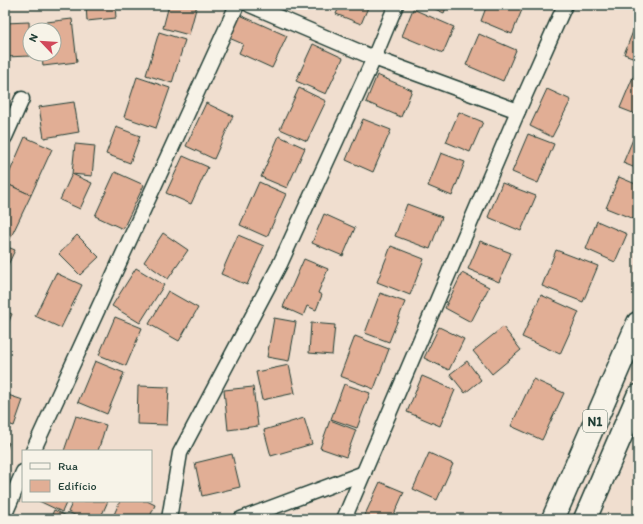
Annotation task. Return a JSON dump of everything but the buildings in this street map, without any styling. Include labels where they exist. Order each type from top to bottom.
[{"type":"main road","name":"N1","points":[[553,519],[638,323]]},
{"type":"main road","name":"N1","points":[[585,519],[638,396]]},
{"type":"street","points":[[33,450],[237,5]]},
{"type":"street","points":[[250,5],[374,58],[518,111]]},
{"type":"street","points":[[169,519],[180,453],[280,264],[374,58],[396,5]]},
{"type":"street","points":[[344,519],[518,111],[565,5]]},
{"type":"street","points":[[5,137],[22,99]]},
{"type":"street","points":[[241,519],[364,473]]},
{"type":"street","points":[[5,514],[22,474]]}]
